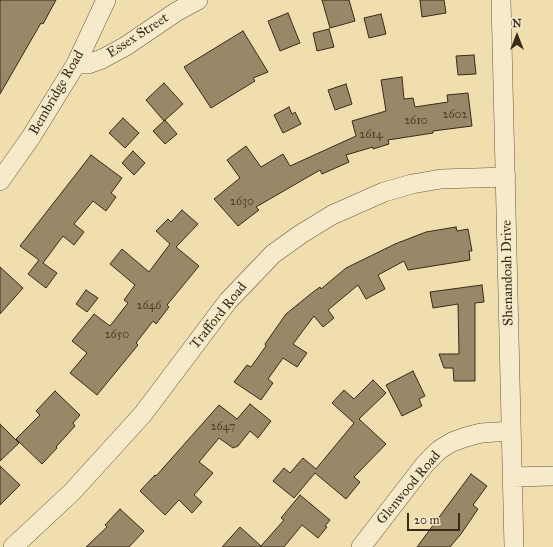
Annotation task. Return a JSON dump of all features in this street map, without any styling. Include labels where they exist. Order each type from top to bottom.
[{"type":"street","name":"Bembridge Road","points":[[0,181],[31,137],[76,64],[106,0]]},
{"type":"street","name":"Essex Street","points":[[76,64],[88,64],[102,59],[126,46],[176,12],[198,0]]},
{"type":"street","name":"Shenandoah Drive","points":[[501,0],[514,547]]},
{"type":"street","name":"Trafford Road","points":[[13,547],[72,492],[143,414],[228,301],[273,254],[301,234],[332,215],[384,192],[412,184],[441,179],[506,177]]},
{"type":"street","name":"Glenwood Road","points":[[361,547],[425,464],[439,450],[452,442],[466,437],[490,432],[511,431]]},
{"type":"street","points":[[512,477],[553,476]]},
{"type":"building","points":[[0,0],[56,0],[0,94]]},
{"type":"building","points":[[322,0],[349,0],[355,21],[330,28]]},
{"type":"building","points":[[420,0],[444,0],[446,13],[422,17]]},
{"type":"building","points":[[288,13],[300,43],[280,51],[268,21]]},
{"type":"building","points":[[381,14],[386,34],[369,38],[364,18]]},
{"type":"building","points":[[329,29],[334,47],[317,51],[313,33]]},
{"type":"building","points":[[243,31],[268,72],[253,78],[255,81],[211,108],[184,67]]},
{"type":"building","points":[[474,55],[476,74],[458,75],[456,56]]},
{"type":"building","points":[[402,77],[404,99],[413,98],[415,107],[448,102],[447,95],[468,93],[472,126],[433,131],[433,133],[388,140],[389,144],[346,155],[349,162],[322,174],[320,170],[256,207],[259,210],[238,226],[214,199],[240,178],[227,160],[246,146],[261,167],[283,154],[290,166],[356,136],[352,121],[386,111],[381,80]]},
{"type":"building","points":[[164,83],[183,104],[164,121],[146,100]]},
{"type":"building","points":[[346,84],[352,104],[335,110],[328,90]]},
{"type":"building","points":[[289,107],[292,114],[295,112],[301,124],[283,133],[274,115]]},
{"type":"building","points":[[123,118],[139,133],[125,148],[109,133]]},
{"type":"building","points":[[165,120],[177,134],[165,144],[153,131]]},
{"type":"building","points":[[133,151],[145,163],[134,175],[122,163]]},
{"type":"building","points":[[91,155],[122,178],[111,193],[116,197],[106,211],[93,201],[74,224],[84,232],[74,245],[63,236],[43,263],[57,273],[46,288],[28,274],[39,260],[20,246]]},
{"type":"building","points":[[182,210],[198,224],[176,247],[199,266],[167,305],[169,307],[156,324],[153,321],[136,343],[138,345],[97,395],[70,373],[87,353],[72,341],[94,314],[110,326],[128,303],[124,300],[135,285],[110,264],[122,249],[149,272],[170,244],[156,231],[168,219],[171,222]]},
{"type":"building","points":[[456,227],[457,231],[468,229],[472,251],[469,251],[470,260],[408,270],[404,261],[378,275],[385,289],[366,299],[358,285],[328,310],[334,318],[323,327],[314,316],[293,344],[307,353],[297,367],[283,358],[268,379],[273,383],[261,400],[234,382],[247,365],[251,367],[286,314],[320,287],[321,289],[346,268],[395,244],[426,232]]},
{"type":"building","points":[[0,267],[23,288],[0,314]]},
{"type":"building","points":[[482,285],[484,302],[475,303],[475,381],[454,381],[453,368],[444,368],[439,354],[459,354],[458,304],[433,308],[430,292]]},
{"type":"building","points":[[86,290],[98,298],[87,312],[76,304]]},
{"type":"building","points":[[413,371],[425,396],[419,399],[422,406],[402,416],[386,385]]},
{"type":"building","points":[[373,380],[386,393],[359,419],[386,444],[354,477],[360,482],[346,499],[315,473],[294,498],[273,481],[284,468],[290,473],[303,458],[316,469],[354,423],[332,403],[344,390],[354,399]]},
{"type":"building","points":[[55,391],[80,415],[73,423],[75,426],[42,464],[16,439],[40,415],[36,411]]},
{"type":"building","points":[[250,404],[271,421],[258,438],[250,431],[238,446],[233,448],[219,438],[199,462],[213,473],[194,495],[202,502],[192,513],[179,500],[165,515],[140,491],[155,475],[156,476],[219,405],[237,419]]},
{"type":"building","points":[[0,424],[19,443],[0,461]]},
{"type":"building","points":[[0,466],[20,485],[0,505]]},
{"type":"building","points":[[471,474],[487,486],[473,505],[478,509],[461,534],[450,547],[417,547]]},
{"type":"building","points":[[300,495],[330,520],[325,526],[327,527],[318,538],[302,525],[284,547],[222,547],[240,527],[261,546],[284,520],[281,518]]},
{"type":"building","points":[[120,509],[144,531],[129,547],[86,547],[107,527],[105,525]]}]
